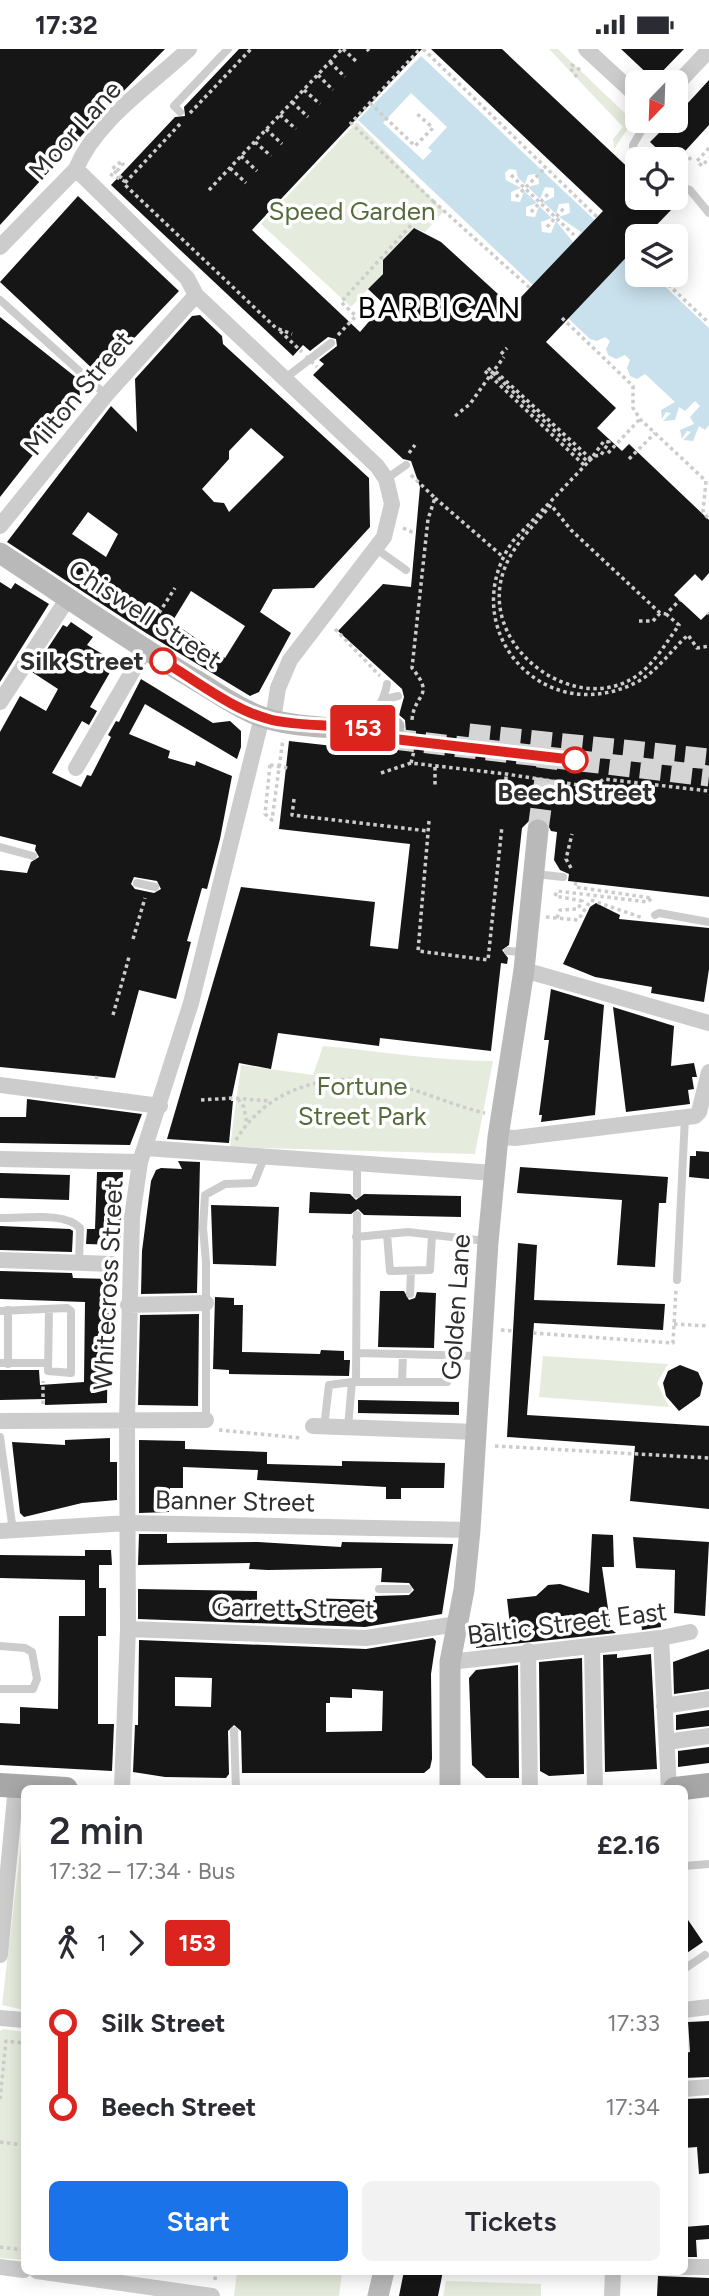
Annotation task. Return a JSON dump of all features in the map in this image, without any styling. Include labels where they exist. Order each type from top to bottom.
[{"type":"main road","points":[[688,1788],[709,1785]]},
{"type":"street","name":"Moor Lane","points":[[0,247],[76,169],[82,153],[93,140],[189,49]]},
{"type":"street","points":[[586,49],[625,85]]},
{"type":"street","points":[[688,72],[709,50]]},
{"type":"street","points":[[76,169],[187,278],[196,295],[377,467],[386,479],[392,504],[390,522],[375,548],[290,660],[278,688],[273,724],[383,731]]},
{"type":"street","name":"Milton Street","points":[[0,526],[106,395],[196,295]]},
{"type":"street","name":"Chiswell Street","points":[[0,554],[145,650],[273,724]]},
{"type":"street","points":[[0,702],[68,598]]},
{"type":"street","points":[[76,768],[145,650]]},
{"type":"street","name":"Whitecross Street","points":[[122,1785],[128,1629],[128,1304],[132,1217],[143,1156],[160,1106],[232,844],[273,724]]},
{"type":"street","name":"Golden Lane","points":[[450,1785],[450,1661],[483,1439],[480,1356],[494,1173],[519,958],[530,916],[538,830]]},
{"type":"street","points":[[519,958],[709,1023]]},
{"type":"street","points":[[498,1137],[515,1138],[692,1115],[709,1072]]},
{"type":"street","points":[[0,1085],[160,1106]]},
{"type":"street","points":[[0,1159],[234,1155],[494,1173]]},
{"type":"street","points":[[0,1261],[112,1264]]},
{"type":"street","points":[[128,1304],[206,1303]]},
{"type":"street","points":[[0,1421],[206,1420]]},
{"type":"street","points":[[319,1426],[483,1439]]},
{"type":"street","name":"Banner Street","points":[[7,1531],[128,1524],[470,1530]]},
{"type":"street","name":"Garrett Street","points":[[128,1629],[366,1638],[457,1624]]},
{"type":"street","name":"Baltic Street East","points":[[450,1661],[661,1638],[690,1632]]},
{"type":"street","points":[[661,1638],[669,1785]]},
{"type":"street","points":[[592,1646],[595,1785]]},
{"type":"street","points":[[528,1651],[530,1785]]},
{"type":"street","points":[[664,1706],[709,1699]]},
{"type":"street","points":[[667,1742],[709,1736]]},
{"type":"street","points":[[0,1955],[8,1785]]},
{"type":"street","points":[[688,2010],[709,2007]]},
{"type":"street","points":[[0,2018],[21,2020]]},
{"type":"street","points":[[688,2089],[709,2087]]},
{"type":"street","points":[[0,2267],[21,2270]]},
{"type":"street","points":[[688,2267],[709,2267]]},
{"type":"street","points":[[66,2275],[212,2295]]},
{"type":"street","points":[[378,2296],[383,2275]]},
{"type":"street","points":[[612,2296],[613,2275]]},
{"type":"lane","points":[[180,112],[174,106],[228,49]]},
{"type":"lane","points":[[688,189],[709,213]]},
{"type":"lane","points":[[0,300],[106,395]]},
{"type":"lane","points":[[284,379],[331,343]]},
{"type":"lane","points":[[386,479],[408,469]]},
{"type":"lane","points":[[375,548],[406,570]]},
{"type":"lane","points":[[386,699],[387,684]]},
{"type":"lane","points":[[383,731],[375,711],[386,699],[398,696]]},
{"type":"lane","points":[[0,847],[33,856]]},
{"type":"lane","points":[[535,874],[563,877]]},
{"type":"lane","points":[[137,883],[152,886]]},
{"type":"lane","points":[[655,915],[659,913],[709,922]]},
{"type":"lane","points":[[677,1280],[692,1115]]},
{"type":"lane","points":[[206,1420],[203,1228],[205,1195],[225,1184],[254,1183],[264,1158]]},
{"type":"lane","points":[[357,1163],[357,1194]]},
{"type":"lane","points":[[348,1428],[356,1353],[357,1215]]},
{"type":"lane","points":[[0,1218],[62,1219],[77,1224],[80,1228],[79,1263]]},
{"type":"lane","points":[[356,1237],[408,1232],[488,1241]]},
{"type":"lane","points":[[387,1234],[389,1270],[411,1272],[430,1270],[432,1235]]},
{"type":"lane","points":[[410,1294],[411,1272]]},
{"type":"lane","points":[[46,1363],[4,1364],[4,1310],[49,1309],[71,1311],[73,1371],[51,1373],[46,1363],[49,1309]]},
{"type":"lane","points":[[356,1353],[480,1356]]},
{"type":"lane","points":[[402,1382],[403,1354]]},
{"type":"lane","points":[[319,1426],[329,1385],[354,1382],[447,1382]]},
{"type":"lane","points":[[0,1437],[7,1531]]},
{"type":"lane","points":[[379,1590],[408,1589]]},
{"type":"lane","points":[[0,1646],[25,1648],[32,1652],[37,1679],[33,1689],[0,1689]]},
{"type":"lane","points":[[234,1731],[236,1785]]},
{"type":"lane","points":[[688,1866],[709,1864]]},
{"type":"lane","points":[[688,1966],[705,1955]]},
{"type":"path","points":[[209,190],[343,49],[358,63]]},
{"type":"path","points":[[530,288],[351,123],[422,49],[542,171],[597,217]]},
{"type":"path","points":[[330,62],[345,77]]},
{"type":"path","points":[[577,77],[570,68],[572,65],[582,71]]},
{"type":"path","points":[[318,75],[333,90]]},
{"type":"path","points":[[304,90],[320,104]]},
{"type":"path","points":[[292,102],[308,117]]},
{"type":"path","points":[[370,103],[415,146],[433,128],[416,113]]},
{"type":"path","points":[[280,115],[296,129]]},
{"type":"path","points":[[266,129],[282,144]]},
{"type":"path","points":[[255,142],[271,156]]},
{"type":"path","points":[[709,144],[697,161],[702,166],[709,158]]},
{"type":"path","points":[[241,156],[257,171]]},
{"type":"path","points":[[688,156],[692,161]]},
{"type":"path","points":[[230,168],[246,183]]},
{"type":"path","points":[[110,174],[126,182],[115,169]]},
{"type":"path","points":[[516,197],[542,171]]},
{"type":"path","points":[[512,175],[574,235]]},
{"type":"path","points":[[124,184],[299,349]]},
{"type":"path","points":[[531,212],[549,193]]},
{"type":"path","points":[[331,343],[356,316],[341,302],[433,201]]},
{"type":"path","points":[[547,227],[564,208]]},
{"type":"path","points":[[172,229],[176,225]]},
{"type":"path","points":[[671,287],[709,323]]},
{"type":"path","points":[[562,318],[633,386],[633,408],[640,419],[706,481],[704,512],[709,519]]},
{"type":"path","points":[[276,328],[292,334]]},
{"type":"path","points":[[455,416],[470,404],[507,348]]},
{"type":"path","points":[[306,356],[317,367]]},
{"type":"path","points":[[585,466],[486,369],[588,461],[593,458],[601,455],[609,442],[604,441],[593,458],[503,556],[495,577],[493,596],[500,636],[521,669],[553,689],[578,695],[604,694],[645,676],[688,635],[697,648],[709,646]]},
{"type":"path","points":[[494,370],[593,458]]},
{"type":"path","points":[[608,453],[640,419]]},
{"type":"path","points":[[629,459],[655,433]]},
{"type":"path","points":[[408,455],[415,445]]},
{"type":"path","points":[[408,469],[435,498],[503,556]]},
{"type":"path","points":[[411,763],[415,747],[413,714],[424,696],[424,682],[412,668],[428,519],[435,498]]},
{"type":"path","points":[[551,505],[571,530],[663,614],[679,625],[643,671],[626,681],[603,687],[572,685],[545,675],[530,664],[514,645],[502,622],[500,592],[506,565],[551,505]]},
{"type":"path","points":[[399,527],[414,533]]},
{"type":"path","points":[[159,613],[175,588]]},
{"type":"path","points":[[639,621],[653,621],[680,600]]},
{"type":"path","points":[[335,629],[387,684]]},
{"type":"path","points":[[273,724],[272,820],[266,818],[270,765],[288,768]]},
{"type":"path","points":[[381,773],[411,763],[506,773],[592,787],[604,779],[709,791]]},
{"type":"path","points":[[435,767],[435,786]]},
{"type":"path","points":[[506,773],[506,787]]},
{"type":"path","points":[[574,785],[576,795]]},
{"type":"path","points":[[294,799],[292,815],[428,831]]},
{"type":"path","points":[[429,821],[418,951],[488,960],[502,826]]},
{"type":"path","points":[[557,918],[560,910],[578,909],[582,901],[555,896],[557,891],[648,902],[652,898],[575,887],[576,877],[566,859],[572,834]]},
{"type":"path","points":[[134,940],[152,886]]},
{"type":"path","points":[[530,916],[578,920],[591,901],[644,918]]},
{"type":"path","points":[[113,1016],[129,957]]},
{"type":"path","points":[[124,975],[132,977]]},
{"type":"path","points":[[234,1155],[233,1144],[269,1101],[291,1091],[341,1078],[382,1082],[457,1107],[487,1113]]},
{"type":"path","points":[[239,1099],[244,1107],[247,1125]]},
{"type":"path","points":[[201,1100],[269,1101]]},
{"type":"path","points":[[533,1333],[673,1343],[677,1280]]},
{"type":"path","points":[[674,1324],[709,1326]]},
{"type":"path","points":[[500,1330],[513,1331]]},
{"type":"path","points":[[42,1420],[46,1363]]},
{"type":"path","points":[[206,1420],[222,1433],[302,1438],[319,1426]]},
{"type":"path","points":[[483,1439],[549,1447],[709,1458]]},
{"type":"path","points":[[0,2099],[6,2041],[21,2043]]},
{"type":"path","points":[[0,2142],[21,2145]]},
{"type":"path","points":[[0,2247],[21,2250]]},
{"type":"green space","points":[[549,49],[558,49],[625,113],[625,133],[614,149],[613,139],[623,127]]},
{"type":"green space","name":"Speed Garden","points":[[357,122],[444,211],[425,232],[414,228],[383,260],[387,269],[351,307],[261,224]]},
{"type":"green space","name":"Fortune Street Park","points":[[323,1046],[429,1058],[493,1061],[475,1154],[230,1147],[241,1065],[313,1075]]},
{"type":"green space","points":[[543,1356],[668,1364],[657,1383],[669,1407],[539,1397]]},
{"type":"green space","points":[[21,1844],[21,2009],[2,2005]]},
{"type":"green space","points":[[0,2031],[21,2032],[21,2260],[0,2258]]},
{"type":"green space","points":[[237,2275],[342,2275],[339,2296],[234,2296]]},
{"type":"green space","points":[[446,2281],[541,2284],[541,2296],[443,2296]]},
{"type":"water","points":[[421,56],[625,249],[625,287],[666,287],[709,328],[709,425],[705,430],[699,426],[693,441],[683,440],[691,432],[687,431],[682,439],[680,430],[694,424],[690,417],[700,406],[695,401],[685,411],[679,407],[675,420],[663,421],[671,413],[666,412],[662,419],[661,410],[675,402],[645,374],[637,379],[630,376],[627,368],[630,360],[625,355],[616,359],[608,355],[606,349],[610,341],[605,337],[597,341],[590,339],[358,120]],"holes":[[[411,93],[447,127],[428,148],[432,151],[423,160],[383,123]],[[509,169],[516,170],[518,178],[525,184],[528,175],[538,174],[539,184],[528,187],[540,199],[545,187],[554,188],[554,197],[543,202],[556,214],[559,204],[569,203],[570,213],[559,217],[581,232],[573,242],[556,221],[551,233],[542,232],[541,222],[552,218],[539,206],[535,217],[526,216],[526,207],[537,203],[524,191],[520,202],[511,201],[511,192],[521,188],[506,180],[505,173]]]},
{"type":"building","points":[[0,49],[165,49],[103,112],[0,225]]},
{"type":"building","points":[[239,49],[422,49],[252,230],[360,332],[384,304],[368,289],[383,274],[383,260],[414,228],[441,242],[498,294],[501,318],[603,211],[431,49],[502,49],[625,165],[625,210],[671,210],[658,224],[625,224],[625,259],[546,342],[616,408],[597,428],[622,451],[629,444],[709,520],[709,573],[702,581],[695,574],[674,595],[701,620],[709,612],[709,897],[568,881],[569,874],[560,870],[554,860],[557,832],[551,831],[545,819],[532,818],[522,828],[509,945],[502,950],[508,958],[507,964],[501,963],[491,1051],[380,1038],[379,1046],[278,1033],[271,1069],[239,1063],[231,1101],[229,1143],[167,1139],[241,887],[375,902],[370,946],[398,949],[410,844],[279,829],[289,741],[395,753],[396,740],[406,732],[405,720],[399,715],[404,697],[402,689],[338,631],[383,584],[411,587],[420,487],[411,461],[403,459],[313,375],[324,364],[319,360],[337,346],[336,339],[328,337],[310,351],[303,345],[293,356],[111,185],[175,117],[185,116],[184,107]]},
{"type":"building","points":[[621,49],[684,49],[664,70],[643,70]]},
{"type":"building","points":[[709,80],[709,125],[688,148],[655,147],[650,142],[659,133],[688,133],[688,103]]},
{"type":"building","points":[[78,196],[179,291],[102,372],[96,372],[0,282]]},
{"type":"building","points":[[200,315],[222,336],[223,344],[369,478],[370,527],[314,588],[273,589],[260,612],[291,633],[259,692],[250,696],[146,633],[7,542],[111,406],[137,432],[135,379],[192,316]],"holes":[[[251,428],[284,457],[229,512],[224,503],[214,502],[202,489],[229,459],[229,451]],[[88,512],[118,534],[106,557],[72,534]],[[191,591],[245,626],[225,658],[172,622]]]},
{"type":"building","points":[[0,317],[78,379],[80,395],[0,497]]},
{"type":"building","points":[[0,582],[11,589],[15,583],[49,604],[0,682]]},
{"type":"building","points":[[71,622],[93,637],[87,645],[116,662],[90,707],[97,711],[89,725],[82,721],[52,773],[81,787],[87,775],[91,776],[111,737],[108,735],[116,721],[119,722],[141,679],[213,723],[230,721],[241,731],[241,747],[237,759],[145,704],[129,734],[170,751],[168,758],[195,766],[196,761],[232,776],[220,839],[207,889],[202,888],[187,941],[191,942],[176,999],[139,990],[115,1078],[0,1067],[0,870],[27,873],[31,862],[39,857],[35,850],[36,845],[0,836],[0,732],[20,696],[46,711],[58,689],[32,672],[63,625],[67,627]],"holes":[[[134,877],[157,881],[161,889],[154,893],[135,889],[131,884]]]},
{"type":"building","points":[[596,903],[620,915],[619,919],[709,928],[709,969],[704,1002],[651,993],[652,987],[595,977],[563,964],[590,907]]},
{"type":"building","points":[[551,989],[604,1005],[595,1115],[541,1122],[542,1115],[539,1115],[549,1040],[544,1040]]},
{"type":"building","points":[[613,1007],[674,1026],[671,1066],[694,1063],[697,1077],[692,1077],[694,1089],[688,1090],[690,1104],[626,1112]]},
{"type":"building","points":[[27,1099],[142,1114],[130,1145],[0,1143],[0,1117],[26,1117]]},
{"type":"building","points":[[696,1151],[709,1152],[709,1179],[689,1177],[690,1156],[696,1156]]},
{"type":"building","points":[[178,1161],[200,1162],[197,1293],[141,1294],[142,1251],[151,1181],[156,1170],[161,1168],[182,1169]]},
{"type":"building","points":[[520,1167],[668,1177],[666,1203],[659,1203],[655,1267],[617,1265],[622,1200],[517,1193]]},
{"type":"building","points":[[97,1172],[123,1172],[120,1245],[86,1244],[87,1229],[95,1229]]},
{"type":"building","points":[[0,1173],[70,1175],[69,1200],[0,1198]]},
{"type":"building","points":[[310,1192],[350,1194],[356,1200],[364,1194],[461,1196],[461,1217],[364,1215],[358,1209],[351,1214],[309,1213]]},
{"type":"building","points":[[211,1205],[279,1207],[276,1266],[213,1264]]},
{"type":"building","points":[[0,1226],[70,1229],[73,1231],[72,1252],[0,1250]]},
{"type":"building","points":[[518,1243],[537,1245],[534,1300],[665,1304],[663,1330],[534,1323],[527,1415],[709,1426],[709,1509],[630,1501],[635,1446],[507,1437]]},
{"type":"building","points":[[0,1271],[72,1273],[73,1278],[109,1279],[107,1403],[45,1405],[45,1399],[0,1400],[0,1370],[39,1370],[40,1385],[84,1382],[85,1302],[0,1299]]},
{"type":"building","points":[[380,1291],[404,1291],[409,1300],[415,1298],[417,1292],[436,1293],[434,1348],[378,1347]]},
{"type":"building","points":[[215,1297],[234,1298],[234,1305],[243,1305],[242,1352],[320,1354],[321,1350],[344,1351],[344,1360],[350,1360],[349,1376],[229,1374],[229,1370],[213,1369]]},
{"type":"building","points":[[199,1314],[198,1406],[138,1405],[140,1315]]},
{"type":"building","points":[[680,1365],[698,1372],[703,1383],[700,1396],[679,1411],[666,1396],[663,1383],[668,1371]]},
{"type":"building","points":[[358,1400],[459,1402],[459,1415],[358,1413]]},
{"type":"building","points":[[110,1438],[110,1462],[117,1462],[117,1500],[82,1503],[24,1517],[20,1513],[12,1442],[65,1445],[65,1440]]},
{"type":"building","points":[[139,1440],[185,1441],[185,1449],[267,1452],[267,1464],[342,1466],[342,1461],[445,1463],[444,1488],[401,1488],[401,1499],[386,1499],[386,1487],[257,1480],[258,1470],[183,1467],[183,1488],[170,1488],[169,1512],[139,1513]]},
{"type":"building","points":[[139,1534],[167,1534],[167,1543],[258,1542],[341,1547],[342,1542],[453,1544],[442,1614],[365,1627],[138,1619],[138,1589],[257,1591],[257,1608],[306,1609],[307,1598],[375,1600],[375,1596],[409,1595],[414,1590],[409,1583],[381,1582],[382,1568],[268,1570],[249,1569],[250,1563],[138,1565]]},
{"type":"building","points":[[592,1534],[613,1535],[614,1567],[602,1567],[611,1629],[616,1633],[476,1648],[479,1623],[510,1625],[507,1599],[536,1596],[548,1585],[560,1584],[589,1593]]},
{"type":"building","points":[[633,1537],[709,1542],[705,1616],[674,1613],[675,1570],[636,1568]]},
{"type":"building","points":[[85,1550],[111,1550],[112,1565],[99,1565],[99,1588],[106,1588],[106,1636],[98,1636],[98,1724],[114,1724],[112,1771],[0,1765],[0,1723],[20,1724],[20,1707],[58,1709],[59,1616],[85,1616],[85,1580],[0,1578],[0,1555],[85,1556]]},
{"type":"building","points":[[660,1612],[661,1627],[642,1630],[640,1613]]},
{"type":"building","points":[[433,1638],[436,1641],[431,1674],[432,1759],[430,1768],[424,1773],[242,1773],[241,1731],[234,1725],[228,1731],[229,1774],[226,1778],[165,1777],[133,1772],[135,1725],[138,1725],[139,1640],[366,1649]],"holes":[[[175,1677],[212,1678],[211,1707],[175,1706]],[[352,1689],[383,1691],[382,1731],[326,1732],[326,1703],[330,1703],[330,1697],[352,1698]]]},
{"type":"building","points":[[709,1649],[709,1689],[674,1694],[673,1662]]},
{"type":"building","points":[[617,1654],[617,1658],[651,1654],[657,1769],[605,1772],[603,1655]]},
{"type":"building","points":[[582,1658],[584,1774],[549,1776],[540,1771],[539,1662]]},
{"type":"building","points":[[518,1665],[519,1778],[486,1778],[472,1765],[469,1678],[476,1670]]},
{"type":"building","points":[[709,1710],[709,1726],[676,1730],[676,1715]]},
{"type":"building","points":[[709,1747],[709,1763],[678,1767],[678,1751]]},
{"type":"building","points":[[688,1920],[703,1942],[688,1952]]},
{"type":"building","points":[[709,2021],[709,2077],[688,2078],[688,2022]]},
{"type":"building","points":[[709,2098],[709,2173],[699,2174],[697,2147],[688,2148],[688,2099]]},
{"type":"building","points":[[709,2225],[709,2239],[696,2240],[697,2257],[688,2257],[688,2227]]},
{"type":"building","points":[[403,2275],[442,2275],[438,2296],[399,2296]]},
{"type":"building","points":[[658,2276],[709,2278],[709,2296],[657,2296]]},
{"type":"tunnel","points":[[469,734],[709,759]]},
{"type":"tunnel","points":[[394,739],[709,776]]},
{"type":"tunnel","points":[[538,830],[548,757]]},
{"type":"bus line","name":"153","points":[[163,661],[247,711],[273,720],[374,729],[394,739],[575,760]]},
{"type":"place","name":"Silk Street","points":[[163,661]]},
{"type":"place","name":"Beech Street","points":[[575,760]]},
{"type":"district","name":"BARBICAN","points":[[440,308]]}]
